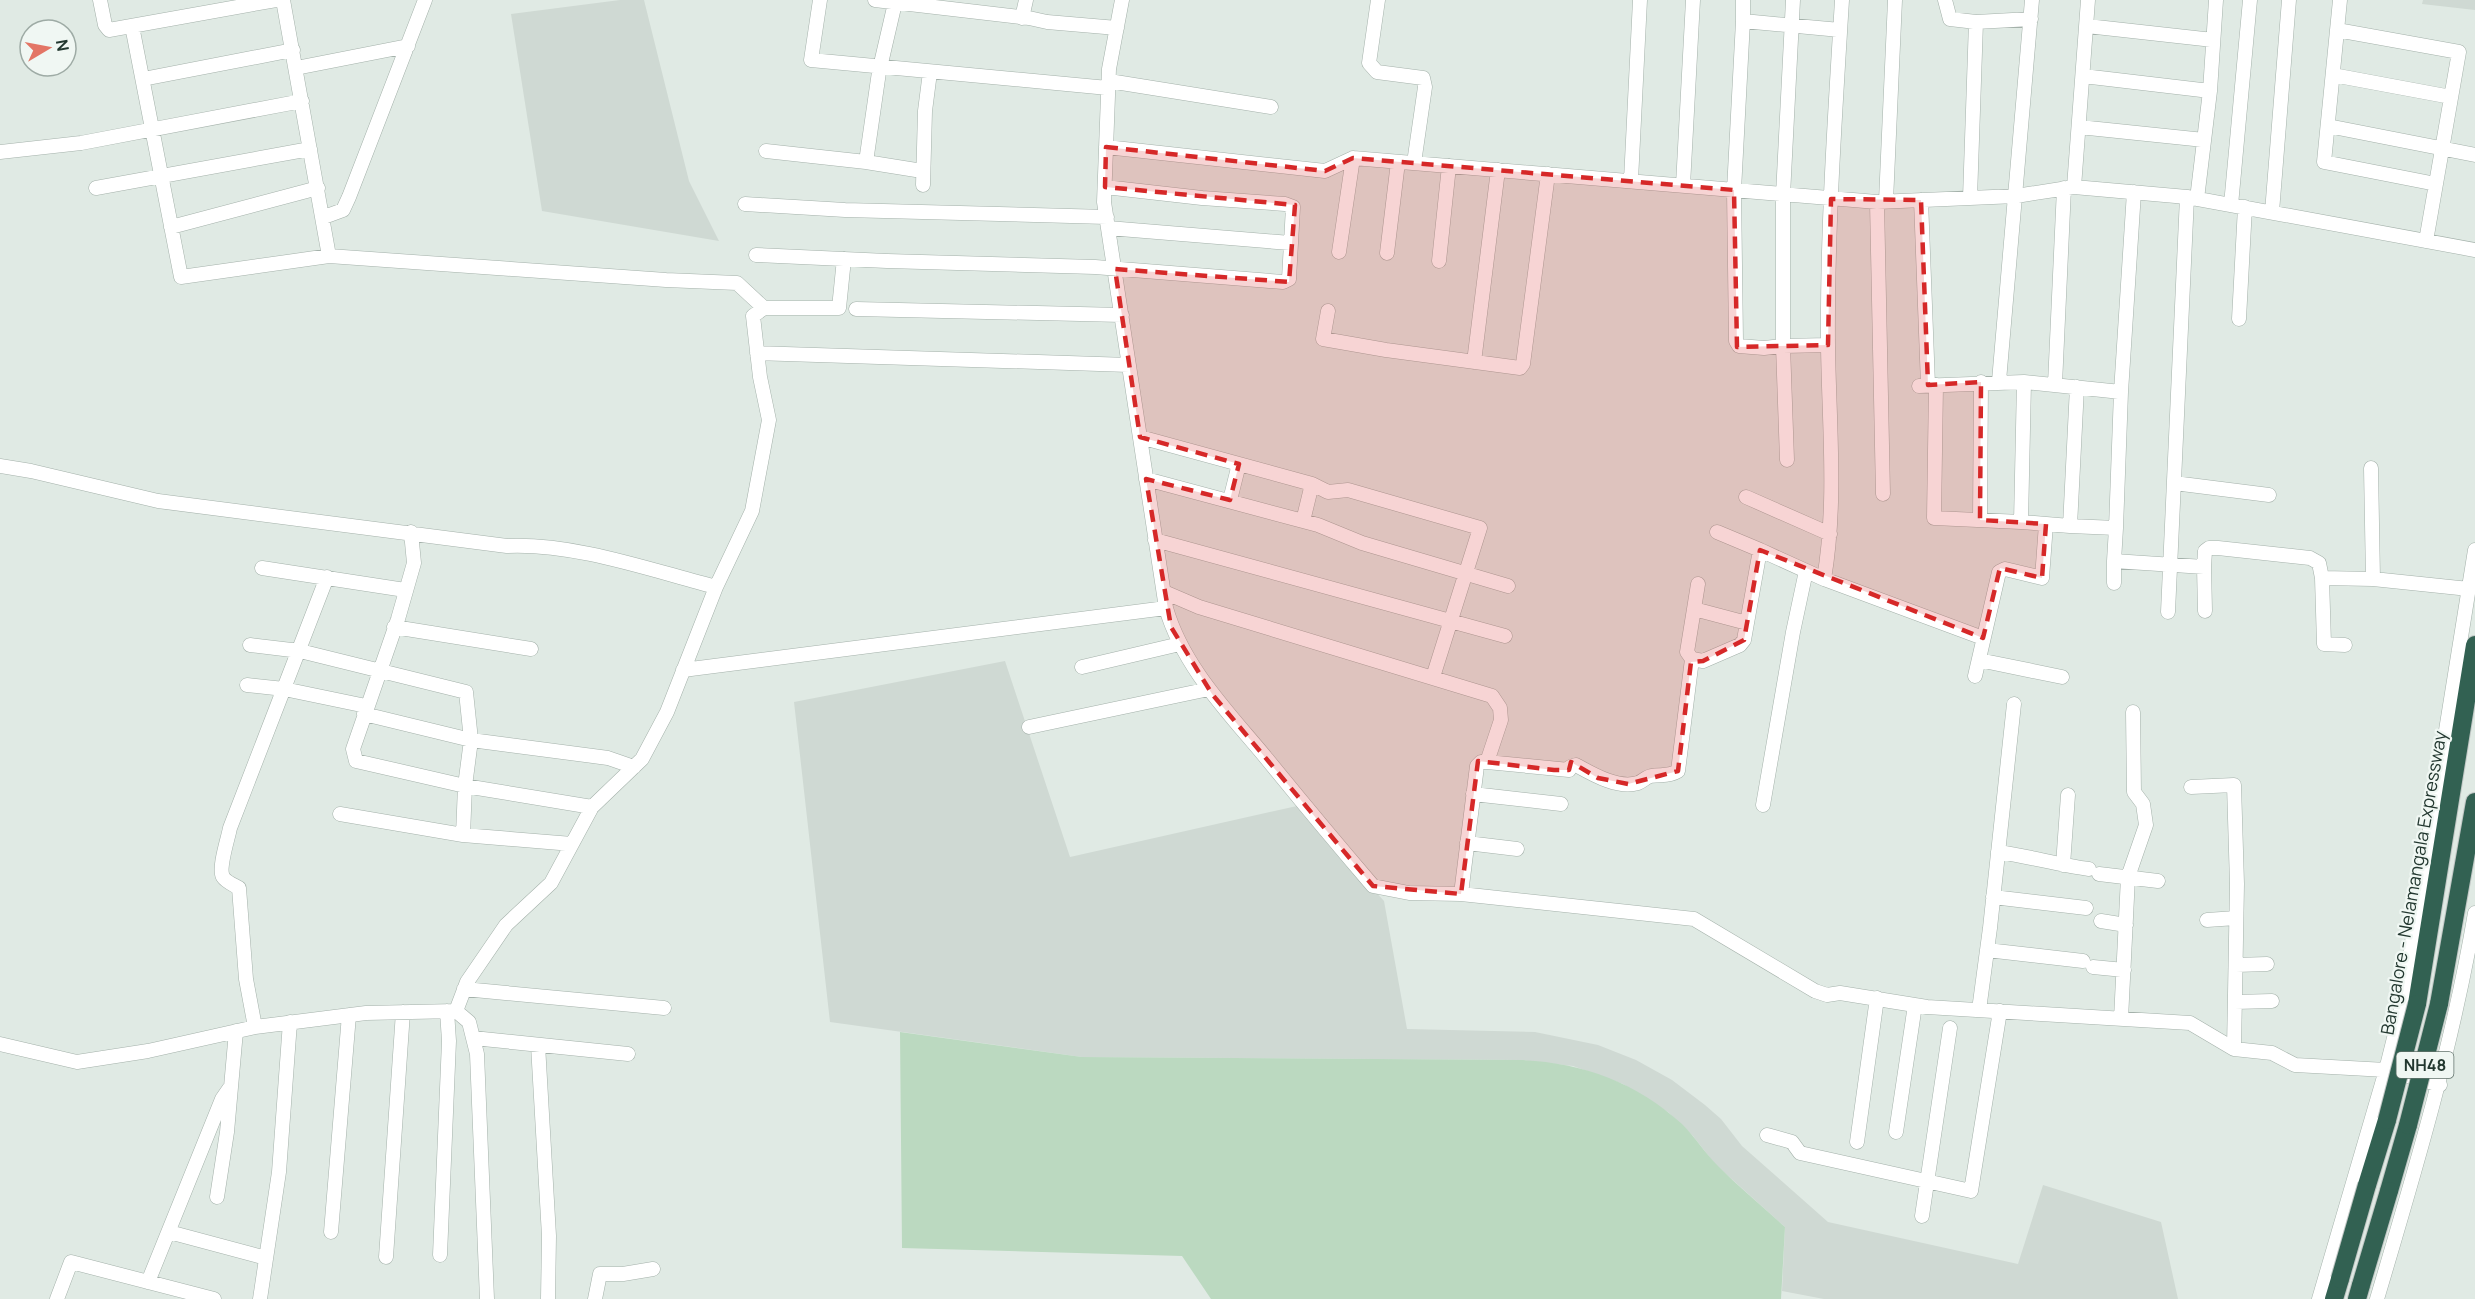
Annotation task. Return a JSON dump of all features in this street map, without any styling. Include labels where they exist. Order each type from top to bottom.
[{"type":"highway","name":"Bangalore - Nelamangala Expressway","points":[[2334,1299],[2397,1084],[2417,1004],[2475,645]]},
{"type":"highway","name":"NH48","points":[[2357,1299],[2427,1056],[2451,945],[2475,802]]},
{"type":"street","points":[[100,0],[106,29],[276,0]]},
{"type":"street","points":[[283,0],[324,217],[329,255]]},
{"type":"street","points":[[324,217],[342,210],[349,197],[425,0]]},
{"type":"street","points":[[820,0],[810,60],[880,68],[1108,85],[1271,107]]},
{"type":"street","points":[[875,0],[1047,22],[1117,28]]},
{"type":"street","points":[[1022,18],[1026,0]]},
{"type":"street","points":[[1122,0],[1108,85],[1105,187],[1114,269],[1155,540],[1171,627],[1209,689],[1373,886],[1409,893],[1461,894],[1694,919],[1815,991],[1827,995],[1840,993],[1915,1005],[1979,1010],[2190,1023],[2234,1049],[2272,1053],[2295,1065],[2386,1070],[2440,1085]]},
{"type":"street","points":[[1378,0],[1369,63],[1377,72],[1423,78],[1425,87],[1414,163]]},
{"type":"street","points":[[1631,180],[1640,0]]},
{"type":"street","points":[[1683,185],[1692,0]]},
{"type":"street","points":[[1743,0],[1734,190],[1736,341],[1738,346],[1743,347],[1828,345]]},
{"type":"street","points":[[1787,460],[1783,346],[1783,195],[1793,0]]},
{"type":"street","points":[[1824,579],[1832,515],[1828,345],[1831,199],[1842,0]]},
{"type":"street","points":[[1883,494],[1881,201],[1895,0]]},
{"type":"street","points":[[1946,0],[1950,19],[1976,22],[2031,19]]},
{"type":"street","points":[[1999,381],[2032,0]]},
{"type":"street","points":[[2055,384],[2069,188],[2079,128],[2088,0]]},
{"type":"street","points":[[2168,612],[2192,198],[2204,140],[2210,91],[2216,0]]},
{"type":"street","points":[[2231,204],[2250,0]]},
{"type":"street","points":[[2272,212],[2289,0]]},
{"type":"street","points":[[2340,0],[2324,162],[2436,184]]},
{"type":"street","points":[[866,162],[880,68],[895,3]]},
{"type":"street","points":[[1743,21],[1840,30]]},
{"type":"street","points":[[1970,198],[1976,22]]},
{"type":"street","points":[[132,26],[181,277],[329,255],[666,280],[737,283],[764,308]]},
{"type":"street","points":[[2087,26],[2213,40]]},
{"type":"street","points":[[2337,30],[2459,52],[2426,241]]},
{"type":"street","points":[[296,68],[408,46]]},
{"type":"street","points":[[143,79],[292,50]]},
{"type":"street","points":[[923,185],[925,111],[930,72]]},
{"type":"street","points":[[2333,75],[2451,97]]},
{"type":"street","points":[[2083,76],[2210,91]]},
{"type":"street","points":[[0,152],[81,143],[302,101]]},
{"type":"street","points":[[2328,126],[2475,155]]},
{"type":"street","points":[[2079,128],[2204,140]]},
{"type":"street","points":[[1107,147],[1325,171],[1353,158],[1631,180],[1831,199],[1881,201],[2016,196],[2069,188],[2134,192],[2231,204],[2475,250]]},
{"type":"street","points":[[96,188],[310,149]]},
{"type":"street","points":[[766,151],[916,170]]},
{"type":"street","points":[[1339,252],[1353,158]]},
{"type":"street","points":[[1387,253],[1398,162]]},
{"type":"street","points":[[1439,261],[1449,166]]},
{"type":"street","points":[[1474,362],[1498,170]]},
{"type":"street","points":[[1328,311],[1323,339],[1520,368],[1523,364],[1548,174]]},
{"type":"street","points":[[756,255],[1114,269],[1283,282],[1289,279],[1293,207],[1285,204],[1202,198],[1105,187]]},
{"type":"street","points":[[171,227],[318,188]]},
{"type":"street","points":[[2114,583],[2121,392],[2134,192]]},
{"type":"street","points":[[1920,200],[1934,518],[2116,528]]},
{"type":"street","points":[[745,204],[1108,223],[1290,243]]},
{"type":"street","points":[[2239,319],[2246,207]]},
{"type":"street","points":[[440,1255],[452,1011],[466,982],[506,925],[551,883],[592,807],[642,759],[667,712],[716,587],[752,511],[769,420],[753,316],[764,308],[839,308],[844,259]]},
{"type":"street","points":[[856,309],[1122,315]]},
{"type":"street","points":[[757,352],[1129,365]]},
{"type":"street","points":[[1928,385],[1999,381],[2055,384],[2121,392]]},
{"type":"street","points":[[1980,520],[1981,382]]},
{"type":"street","points":[[2021,522],[2024,382]]},
{"type":"street","points":[[2070,526],[2078,387]]},
{"type":"street","points":[[1140,437],[1312,484],[1328,492],[1348,490],[1480,528],[1433,677]]},
{"type":"street","points":[[1230,500],[1239,464]]},
{"type":"street","points":[[0,466],[158,501],[507,546],[521,545],[576,551],[716,587]]},
{"type":"street","points":[[2371,468],[2373,579]]},
{"type":"street","points":[[1146,479],[1318,525],[1362,543],[1508,586]]},
{"type":"street","points":[[2174,483],[2269,495]]},
{"type":"street","points":[[1303,521],[1312,484]]},
{"type":"street","points":[[1746,496],[1830,534]]},
{"type":"street","points":[[1975,676],[1999,572],[2005,569],[2042,578],[2046,524]]},
{"type":"street","points":[[411,532],[414,563],[353,749],[356,761],[465,786],[592,807]]},
{"type":"street","points":[[1717,532],[1824,579],[1983,638]]},
{"type":"street","points":[[1155,540],[1505,636]]},
{"type":"street","points":[[2205,611],[2205,551],[2209,548],[2310,558],[2319,563],[2322,578],[2324,644],[2345,645]]},
{"type":"street","points":[[1692,659],[1703,661],[1740,645],[1744,640],[1760,550]]},
{"type":"street","points":[[2319,1299],[2386,1070],[2401,1010],[2424,880],[2475,550]]},
{"type":"street","points":[[2114,561],[2204,567]]},
{"type":"street","points":[[262,568],[405,590]]},
{"type":"street","points":[[1763,805],[1806,571]]},
{"type":"street","points":[[255,1026],[246,979],[239,888],[221,874],[230,828],[327,577]]},
{"type":"street","points":[[2322,578],[2373,579],[2469,589]]},
{"type":"street","points":[[1461,894],[1477,766],[1481,762],[1554,770],[1569,770],[1570,767],[1576,765],[1598,778],[1628,784],[1641,782],[1649,776],[1670,776],[1678,771],[1692,659],[1687,652],[1698,585]]},
{"type":"street","points":[[1164,592],[1200,608],[1492,696],[1500,708],[1502,720],[1487,762]]},
{"type":"street","points":[[683,670],[1166,608]]},
{"type":"street","points":[[1694,609],[1747,622]]},
{"type":"street","points":[[394,627],[531,649]]},
{"type":"street","points":[[1083,667],[1180,644]]},
{"type":"street","points":[[250,645],[300,651],[466,692],[471,740],[465,786],[463,835]]},
{"type":"street","points":[[1979,660],[2062,677]]},
{"type":"street","points":[[247,685],[284,689],[471,740],[609,758],[634,767]]},
{"type":"street","points":[[1029,727],[1209,689]]},
{"type":"street","points":[[1979,1010],[1994,897],[2014,704]]},
{"type":"street","points":[[2121,1019],[2128,877],[2146,825],[2143,804],[2134,792],[2133,712]]},
{"type":"street","points":[[2191,787],[2234,785],[2236,965],[2234,1049]]},
{"type":"street","points":[[1473,794],[1561,804]]},
{"type":"street","points":[[2063,865],[2068,795]]},
{"type":"street","points":[[340,814],[463,835],[572,844]]},
{"type":"street","points":[[1467,843],[1517,849]]},
{"type":"street","points":[[1998,852],[2028,856],[2094,872],[2158,881]]},
{"type":"street","points":[[1994,897],[2086,908]]},
{"type":"street","points":[[2377,1299],[2440,1085],[2456,1017],[2475,913]]},
{"type":"street","points":[[2207,920],[2236,918]]},
{"type":"street","points":[[2101,921],[2126,925]]},
{"type":"street","points":[[1987,950],[2124,970]]},
{"type":"street","points":[[2236,965],[2266,964]]},
{"type":"street","points":[[464,989],[664,1008]]},
{"type":"street","points":[[1857,1142],[1877,998]]},
{"type":"street","points":[[2235,1002],[2272,1001]]},
{"type":"street","points":[[1896,1132],[1915,1005]]},
{"type":"street","points":[[0,1044],[77,1062],[148,1051],[255,1026],[349,1015],[452,1011],[469,1022],[477,1054],[487,1299]]},
{"type":"street","points":[[1767,1135],[1792,1142],[1800,1153],[1971,1191],[2000,1011]]},
{"type":"street","points":[[386,1257],[403,1012]]},
{"type":"street","points":[[330,1232],[349,1015]]},
{"type":"street","points":[[260,1299],[279,1172],[290,1022]]},
{"type":"street","points":[[1922,1216],[1950,1028]]},
{"type":"street","points":[[217,1197],[236,1031]]},
{"type":"street","points":[[473,1038],[628,1054]]},
{"type":"street","points":[[538,1045],[549,1236],[548,1299]]},
{"type":"street","points":[[148,1282],[222,1099],[231,1086]]},
{"type":"street","points":[[2340,1227],[2393,1248]]},
{"type":"street","points":[[169,1232],[266,1258]]},
{"type":"street","points":[[57,1299],[71,1262],[214,1299]]},
{"type":"street","points":[[595,1299],[600,1274],[623,1274],[653,1269]]},
{"type":"highlighted area","points":[[1106,147],[1325,171],[1353,158],[1734,190],[1737,347],[1828,345],[1831,199],[1921,200],[1928,385],[1981,382],[1980,520],[2046,524],[2042,578],[2000,568],[1983,638],[1760,550],[1744,640],[1703,661],[1691,662],[1678,771],[1628,784],[1598,778],[1571,762],[1569,770],[1554,770],[1478,761],[1461,894],[1373,886],[1212,694],[1171,627],[1146,479],[1230,500],[1239,464],[1140,437],[1115,269],[1289,282],[1295,205],[1105,187]]},
{"type":"shaded area","points":[[620,0],[644,0],[689,181],[719,241],[542,211],[511,14]]},
{"type":"shaded area","points":[[2423,0],[2475,0],[2475,10],[2422,4]]},
{"type":"shaded area","points":[[1005,661],[1070,857],[1297,806],[1384,901],[1407,1029],[1535,1032],[1598,1045],[1636,1060],[1672,1080],[1705,1105],[1721,1119],[1742,1146],[1828,1222],[2018,1264],[2043,1185],[2161,1222],[2178,1299],[1824,1299],[1782,1291],[1785,1227],[1715,1164],[1693,1136],[1668,1112],[1623,1084],[1573,1066],[1520,1060],[1082,1057],[830,1022],[794,702]]},
{"type":"green space","points":[[900,1032],[1082,1057],[1520,1060],[1586,1070],[1627,1086],[1665,1109],[1682,1124],[1726,1174],[1785,1227],[1781,1299],[1211,1299],[1182,1256],[902,1248]]}]
